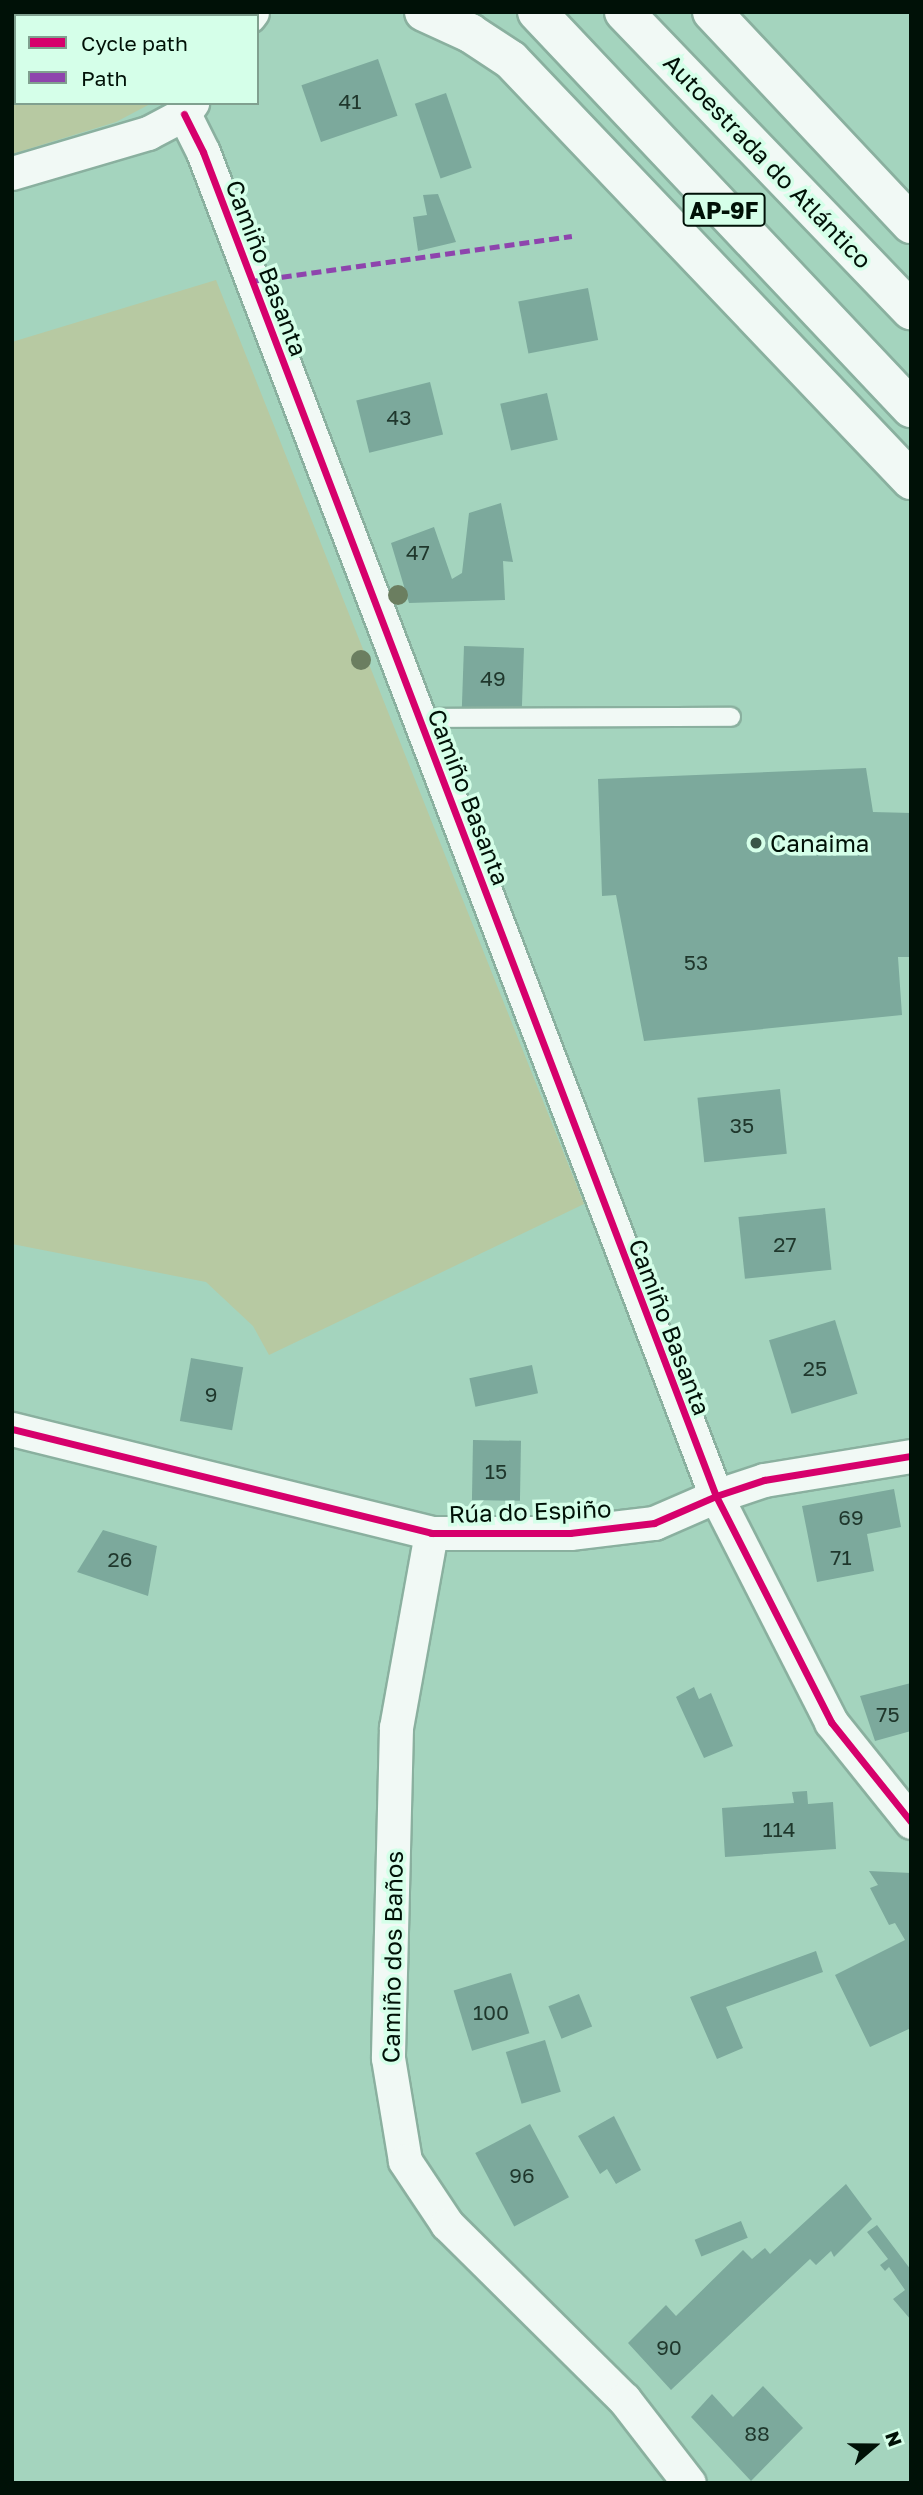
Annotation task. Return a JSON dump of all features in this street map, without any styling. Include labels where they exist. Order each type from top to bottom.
[{"type":"highway","points":[[424,12],[470,33],[511,60],[911,480]]},
{"type":"highway","name":"AP-9F","points":[[537,12],[911,408]]},
{"type":"highway","name":"Autoestrada do Atlántico","points":[[624,12],[911,310]]},
{"type":"highway","points":[[712,12],[911,224]]},
{"type":"street","name":"Camiño Basanta","points":[[12,173],[148,133],[188,108],[417,718],[716,1496]]},
{"type":"street","name":"Rúa do Espiño","points":[[12,1429],[431,1533],[570,1533],[654,1523],[716,1496],[764,1480],[911,1456]]},
{"type":"street","points":[[716,1496],[831,1722],[911,1822]]},
{"type":"street","name":"Camiño dos Baños","points":[[431,1533],[396,1727],[388,2058],[405,2161],[447,2224],[624,2399],[689,2483]]},
{"type":"lane","points":[[417,718],[731,717]]},
{"type":"green space","points":[[12,12],[205,12],[14,14],[14,105],[148,105],[116,122],[12,154]]},
{"type":"green space","points":[[216,280],[584,1204],[269,1355],[253,1326],[206,1282],[12,1244],[12,342]]},
{"type":"building","points":[[378,59],[398,116],[321,142],[301,85]]},
{"type":"building","points":[[446,93],[472,168],[441,178],[415,104]]},
{"type":"building","points":[[438,194],[456,242],[418,251],[413,217],[427,215],[423,195]]},
{"type":"building","points":[[588,288],[598,340],[528,354],[518,302]]},
{"type":"building","points":[[430,382],[443,434],[369,453],[356,400]]},
{"type":"building","points":[[547,393],[558,440],[511,451],[500,404]]},
{"type":"building","points":[[501,503],[513,562],[503,561],[505,600],[409,603],[391,543],[434,527],[452,579],[462,573],[469,513]]},
{"type":"building","points":[[464,646],[524,648],[522,710],[462,708]]},
{"type":"building","points":[[866,768],[873,812],[911,813],[911,957],[898,957],[902,1015],[644,1041],[616,895],[602,896],[598,779]]},
{"type":"building","points":[[780,1089],[787,1154],[704,1162],[697,1098]]},
{"type":"building","points":[[825,1208],[831,1270],[745,1279],[738,1217]]},
{"type":"building","points":[[835,1320],[858,1394],[792,1414],[769,1340]]},
{"type":"building","points":[[191,1358],[243,1367],[232,1430],[180,1421]]},
{"type":"building","points":[[532,1365],[538,1393],[475,1407],[469,1378]]},
{"type":"building","points":[[473,1440],[521,1441],[520,1501],[472,1500]]},
{"type":"building","points":[[894,1489],[901,1527],[867,1534],[874,1571],[817,1582],[802,1506]]},
{"type":"building","points":[[103,1530],[157,1546],[148,1596],[77,1572]]},
{"type":"building","points":[[911,1683],[911,1731],[875,1741],[860,1696]]},
{"type":"building","points":[[694,1687],[699,1699],[711,1693],[733,1746],[704,1758],[676,1697]]},
{"type":"building","points":[[807,1791],[808,1804],[833,1802],[836,1849],[725,1857],[722,1808],[794,1803],[792,1792]]},
{"type":"building","points":[[869,1871],[911,1873],[911,2028],[870,2047],[835,1975],[905,1940],[895,1923],[889,1925],[870,1888],[878,1885]]},
{"type":"building","points":[[816,1951],[823,1972],[726,2007],[743,2048],[717,2059],[690,1997]]},
{"type":"building","points":[[511,1973],[529,2033],[472,2051],[454,1991]]},
{"type":"building","points":[[579,1994],[592,2026],[562,2039],[548,2006]]},
{"type":"building","points":[[545,2040],[561,2092],[522,2104],[506,2052]]},
{"type":"building","points":[[614,2116],[641,2170],[616,2184],[607,2169],[600,2174],[578,2136]]},
{"type":"building","points":[[530,2124],[569,2197],[514,2226],[475,2153]]},
{"type":"building","points":[[846,2184],[872,2219],[834,2257],[831,2251],[816,2265],[810,2259],[671,2390],[628,2343],[666,2305],[676,2316],[743,2250],[752,2259],[765,2248],[770,2254]]},
{"type":"building","points":[[741,2221],[748,2238],[701,2256],[695,2240]]},
{"type":"building","points":[[877,2225],[911,2270],[911,2320],[893,2299],[905,2290],[889,2267],[885,2271],[880,2265],[888,2259],[867,2232]]},
{"type":"building","points":[[763,2386],[803,2428],[751,2481],[691,2417],[712,2394],[733,2417]]},
{"type":"marked path","points":[[252,281],[572,236]]},
{"type":"cycle path","points":[[184,114],[203,152],[716,1496],[764,1480],[911,1456]]},
{"type":"cycle path","points":[[12,1429],[431,1533],[570,1533],[654,1523],[716,1496],[831,1722],[911,1822]]},
{"type":"place","name":"Canaima","points":[[756,843]]}]
